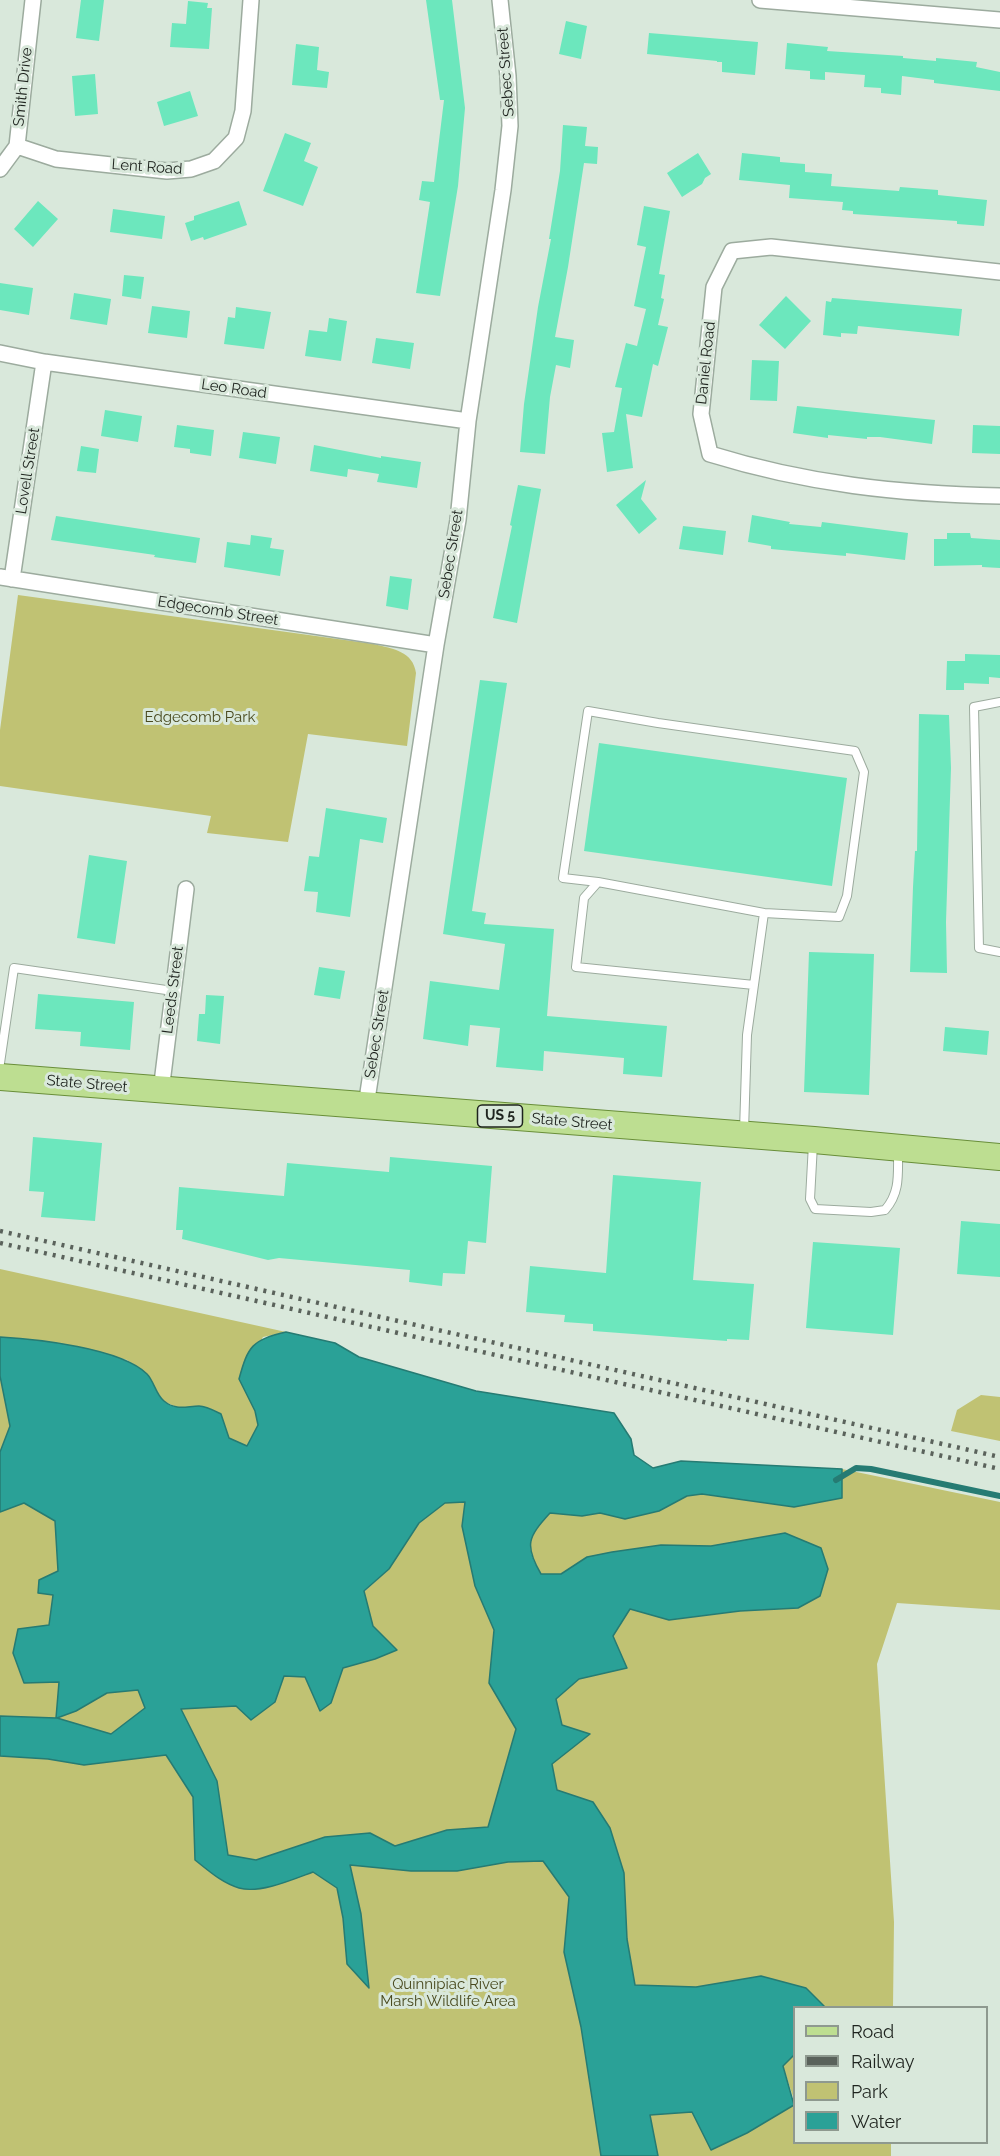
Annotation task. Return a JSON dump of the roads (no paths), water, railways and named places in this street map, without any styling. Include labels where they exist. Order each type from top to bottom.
[{"type":"main road","name":"State Street","points":[[0,1077],[814,1140],[1000,1157]]},
{"type":"street","name":"Smith Drive","points":[[0,169],[17,146],[33,0]]},
{"type":"street","name":"Lent Road","points":[[17,146],[56,159],[167,171],[191,169],[214,161],[236,138],[243,111],[251,0]]},
{"type":"street","name":"Sebec Street","points":[[366,1106],[436,645],[458,520],[468,421],[503,190],[510,126],[508,76],[500,0]]},
{"type":"street","points":[[760,0],[1000,20]]},
{"type":"street","name":"Daniel Road","points":[[1000,272],[771,247],[732,251],[714,287],[701,414],[710,454],[760,470],[865,488],[943,495],[1000,496]]},
{"type":"street","name":"Leo Road","points":[[0,353],[45,362],[468,421]]},
{"type":"street","name":"Lovell Street","points":[[6,578],[45,362]]},
{"type":"street","name":"Edgecomb Street","points":[[6,578],[436,645]]},
{"type":"street","name":"Leeds Street","points":[[161,1090],[186,889]]},
{"type":"lane","points":[[1000,702],[974,707],[979,948],[1000,952]]},
{"type":"lane","points":[[588,711],[855,751],[864,772],[848,897],[839,917],[764,913],[598,882],[563,878],[588,711]]},
{"type":"lane","points":[[598,882],[584,898],[576,967],[754,985]]},
{"type":"lane","points":[[743,1136],[747,1035],[764,913]]},
{"type":"lane","points":[[0,1063],[14,968],[174,991]]},
{"type":"lane","points":[[814,1140],[810,1199],[816,1209],[871,1212],[885,1210],[893,1202],[897,1190],[898,1149]]},
{"type":"water","points":[[286,1332],[335,1343],[359,1357],[476,1391],[614,1413],[631,1439],[634,1455],[653,1468],[681,1461],[842,1469],[842,1498],[794,1507],[702,1494],[687,1496],[659,1511],[625,1519],[600,1513],[582,1516],[550,1513],[533,1535],[531,1542],[532,1556],[541,1574],[561,1574],[587,1557],[612,1552],[661,1545],[711,1546],[785,1533],[821,1548],[828,1569],[820,1596],[798,1608],[740,1611],[669,1620],[630,1609],[613,1636],[627,1668],[579,1679],[556,1699],[562,1725],[590,1734],[552,1764],[557,1790],[593,1802],[610,1828],[624,1873],[627,1939],[635,1985],[696,1987],[761,1976],[806,1988],[824,2006],[793,2006],[793,2056],[783,2066],[793,2106],[747,2133],[711,2150],[692,2112],[650,2115],[658,2156],[601,2156],[581,2027],[564,1952],[569,1897],[543,1861],[508,1862],[457,1871],[411,1871],[350,1865],[361,1914],[369,1988],[347,1964],[343,1918],[337,1888],[313,1872],[267,1887],[239,1888],[221,1880],[195,1860],[193,1797],[166,1755],[84,1765],[48,1759],[0,1756],[0,1716],[56,1718],[59,1682],[24,1683],[13,1653],[18,1629],[49,1625],[53,1595],[38,1593],[39,1580],[58,1571],[55,1521],[24,1503],[0,1512],[0,1452],[10,1426],[0,1376],[0,1337],[77,1346],[99,1351],[135,1365],[147,1374],[159,1395],[168,1404],[177,1407],[202,1406],[221,1414],[229,1438],[247,1446],[258,1425],[255,1411],[239,1379],[249,1352],[253,1346],[266,1338]],"holes":[[[465,1502],[462,1526],[475,1586],[494,1630],[489,1683],[516,1729],[488,1827],[447,1830],[395,1846],[370,1833],[325,1837],[256,1860],[228,1855],[217,1781],[181,1709],[236,1706],[251,1720],[275,1702],[284,1676],[305,1677],[320,1711],[331,1703],[343,1668],[397,1650],[373,1626],[364,1591],[389,1569],[419,1523],[445,1503]],[[138,1690],[145,1708],[111,1734],[57,1718],[76,1711],[107,1693]]]},
{"type":"waterway","points":[[836,1480],[856,1468],[871,1469],[1000,1496]]},
{"type":"railway","points":[[0,1231],[1000,1457]]},
{"type":"railway","points":[[0,1243],[1000,1469]]},
{"type":"park label","name":"Edgecomb Park","points":[[200,717]]},
{"type":"park label","name":"Quinnipiac River Marsh Wildlife Area","points":[[448,1992]]}]
